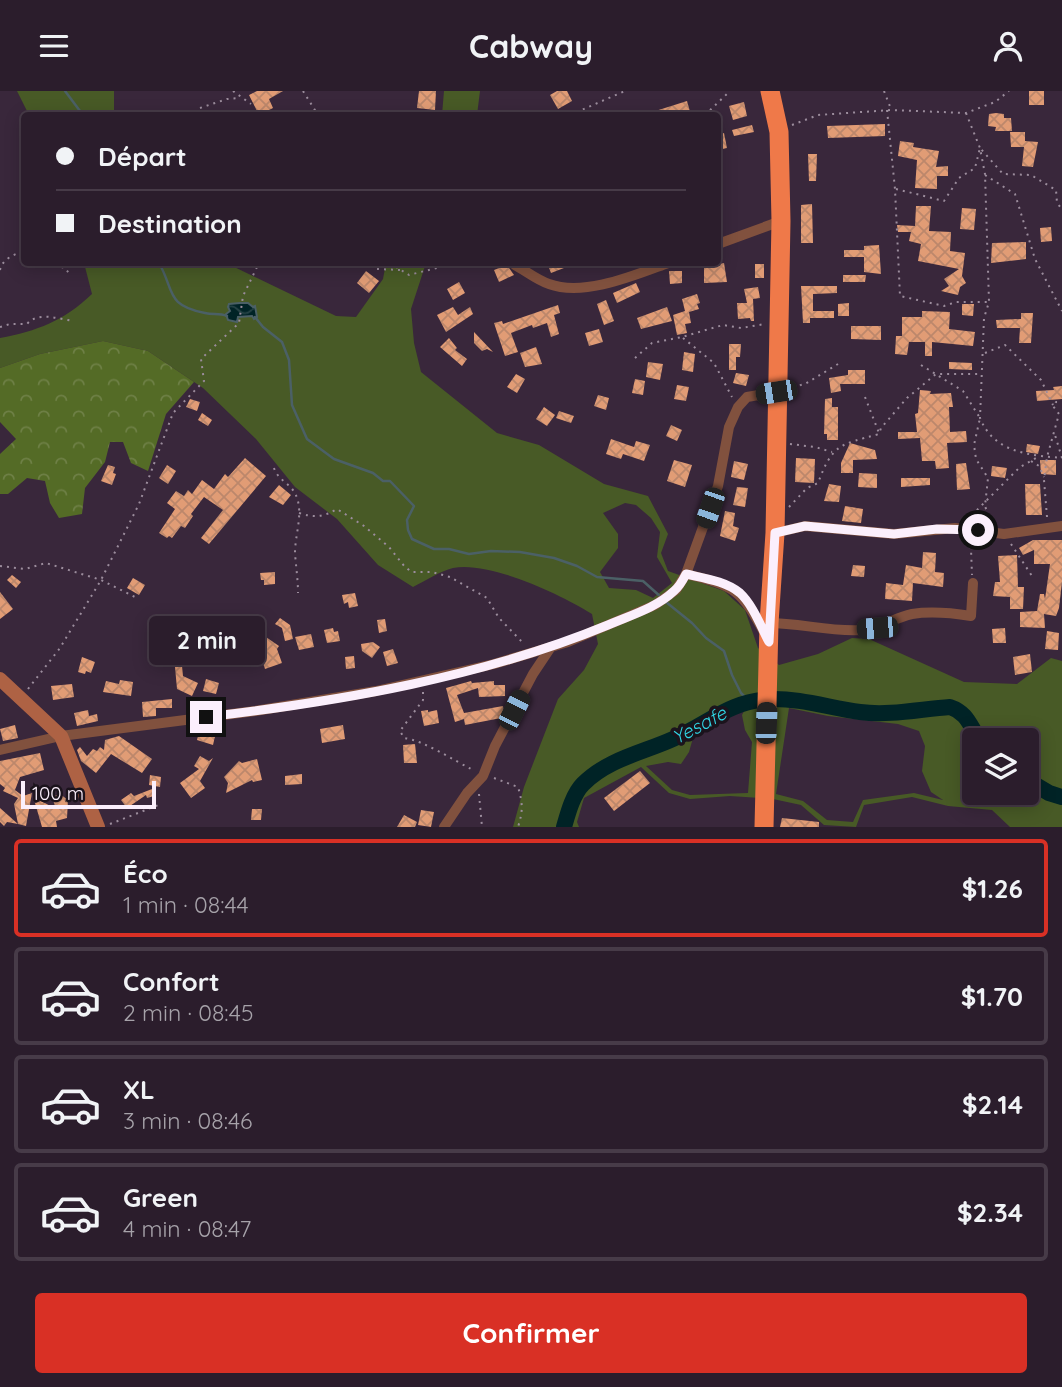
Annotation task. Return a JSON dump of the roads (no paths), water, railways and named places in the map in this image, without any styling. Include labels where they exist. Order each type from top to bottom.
[{"type":"highway","points":[[764,827],[769,633],[777,532],[775,443],[781,221],[779,132],[770,91]]},
{"type":"street","points":[[721,243],[781,221]]},
{"type":"street","points":[[517,266],[549,284],[583,287],[622,279],[659,266]]},
{"type":"street","points":[[0,750],[61,736],[255,712],[376,691],[551,647],[655,605],[676,590],[686,574],[718,486],[729,427],[738,407],[747,397],[776,392]]},
{"type":"street","points":[[777,532],[805,526],[894,534],[955,528],[1004,534],[1062,526]]},
{"type":"street","points":[[686,574],[718,582],[739,593],[769,633],[877,628],[913,614],[946,613],[971,616],[973,583]]},
{"type":"street","points":[[444,827],[467,793],[483,776],[495,746],[533,674],[551,647]]},
{"type":"street","points":[[0,679],[61,736],[100,827]]},
{"type":"water","points":[[248,303],[255,306],[257,317],[238,317],[237,322],[228,320],[226,314],[230,311],[229,304]]},
{"type":"waterway","points":[[65,91],[81,112]]},
{"type":"waterway","points":[[160,266],[173,295],[183,306],[208,314],[227,316]]},
{"type":"waterway","points":[[255,317],[282,342],[289,360],[292,405],[307,439],[334,459],[373,473],[383,481],[390,481],[414,506],[407,520],[412,539],[434,549],[449,549],[469,554],[491,551],[520,552],[554,558],[597,577],[643,581],[661,597]]},
{"type":"waterway","points":[[666,602],[724,651],[741,693],[750,702]]},
{"type":"waterway","name":"Yesafe","points":[[564,827],[579,788],[603,768],[673,739],[742,704],[770,699],[792,700],[871,713],[950,707],[965,717],[972,728]]},
{"type":"waterway","name":"Yesafe","points":[[1039,787],[1062,797]]}]
